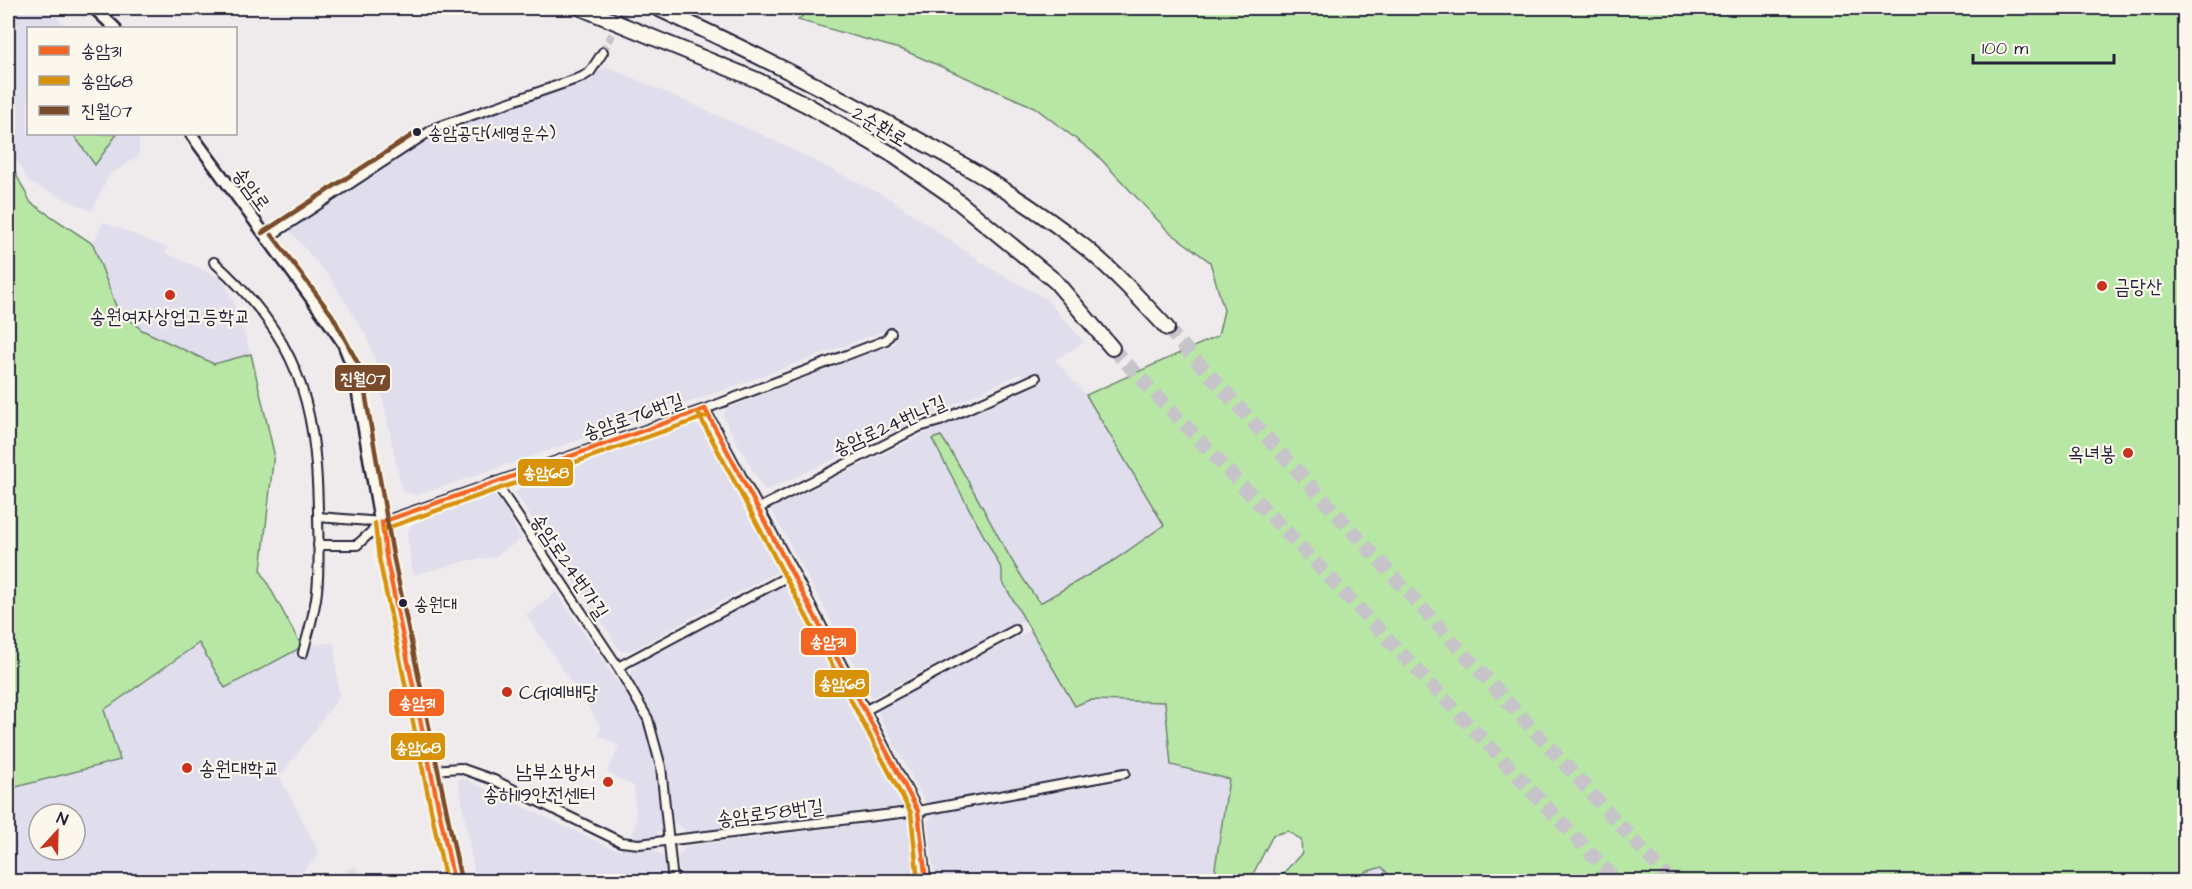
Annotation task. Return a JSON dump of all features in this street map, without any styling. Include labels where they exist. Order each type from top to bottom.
[{"type":"highway","name":"2순환로","points":[[581,8],[757,80],[833,120],[893,156],[950,194],[1055,281],[1112,348]]},
{"type":"highway","name":"2순환로","points":[[657,8],[776,63],[922,141],[997,186],[1086,248],[1124,282],[1167,328]]},
{"type":"main road","points":[[94,8],[114,27]]},
{"type":"main road","name":"송암로","points":[[192,135],[343,343],[359,392],[386,556],[454,882]]},
{"type":"street","points":[[266,239],[435,129],[582,77],[590,72],[603,52]]},
{"type":"street","points":[[214,262],[237,284],[271,327],[295,367],[307,401],[314,436],[318,545],[317,591],[303,653]]},
{"type":"street","name":"송암로76번길","points":[[382,522],[705,409],[886,340],[891,333]]},
{"type":"street","name":"송암로24번나길","points":[[759,508],[919,427],[940,421],[1036,378]]},
{"type":"street","points":[[705,409],[794,573],[918,811],[926,882]]},
{"type":"street","name":"송암로24번가길","points":[[495,482],[618,667],[653,731],[661,767],[673,882]]},
{"type":"street","points":[[318,517],[382,522]]},
{"type":"street","points":[[318,545],[357,545],[382,522]]},
{"type":"street","points":[[618,667],[794,573]]},
{"type":"street","points":[[866,710],[1015,630]]},
{"type":"street","name":"송암로58번길","points":[[432,770],[460,768],[494,780],[621,842],[639,844],[918,811],[1125,773]]},
{"type":"shaded area","points":[[8,8],[45,8],[68,27],[27,27],[27,135],[139,135],[139,156],[109,175],[92,211],[30,183],[8,147]]},
{"type":"shaded area","points":[[608,67],[769,138],[889,198],[990,268],[1045,298],[1084,342],[1055,360],[1086,395],[1164,525],[1116,559],[1040,603],[1015,569],[956,458],[941,436],[932,439],[1002,570],[1002,581],[1025,619],[872,697],[771,509],[1028,383],[1022,373],[767,490],[763,489],[723,417],[726,409],[894,344],[898,335],[897,326],[730,388],[460,481],[416,495],[402,491],[374,356],[365,334],[331,279],[291,232],[292,227],[439,131]]},
{"type":"shaded area","name":"송원여자상업고등학교","points":[[103,222],[168,248],[166,253],[221,278],[232,298],[251,354],[214,364],[142,330],[117,309],[93,244]]},
{"type":"shaded area","points":[[692,424],[704,427],[780,570],[632,650],[621,651],[515,493],[522,487]]},
{"type":"shaded area","points":[[495,494],[522,539],[494,557],[470,560],[413,575],[407,533],[414,521]]},
{"type":"shaded area","points":[[787,582],[904,802],[901,806],[687,832],[674,822],[659,730],[630,675],[639,662]]},
{"type":"shaded area","points":[[556,592],[642,718],[650,742],[662,824],[655,839],[632,838],[636,820],[634,786],[607,772],[619,746],[598,735],[602,728],[526,615]]},
{"type":"shaded area","points":[[1032,630],[1075,706],[1089,700],[1165,702],[1171,765],[1229,779],[1215,868],[1221,881],[935,881],[928,821],[934,813],[1113,783],[1110,772],[926,804],[876,709]]},
{"type":"shaded area","name":"송원대학교","points":[[334,642],[339,697],[280,777],[320,854],[293,881],[8,882],[8,789],[120,760],[104,710],[199,643],[302,647]]},
{"type":"shaded area","points":[[462,778],[609,847],[620,850],[649,846],[665,858],[668,881],[476,881],[458,780]]},
{"type":"shaded area","points":[[908,819],[916,881],[681,881],[678,857],[686,846]]},
{"type":"shaded area","points":[[356,867],[364,881],[350,881],[346,869]]},
{"type":"shaded area","points":[[1382,867],[1395,881],[1358,882],[1365,872]]},
{"type":"green space","points":[[811,8],[2184,8],[2184,881],[1395,882],[1382,867],[1365,872],[1359,881],[1276,881],[1302,853],[1301,840],[1288,831],[1273,835],[1251,878],[1243,881],[1221,881],[1215,868],[1229,779],[1171,765],[1165,702],[1089,700],[1075,706],[1002,581],[1002,570],[932,439],[941,436],[1013,563],[1040,603],[1116,559],[1164,525],[1086,395],[1218,336],[1224,310],[1210,262],[1167,230],[1097,155],[1034,107],[903,50],[798,20]]},
{"type":"green space","points":[[74,135],[116,135],[95,165]]},
{"type":"green space","points":[[8,159],[31,203],[93,244],[117,309],[142,330],[214,364],[251,354],[274,453],[261,571],[302,647],[225,688],[199,643],[104,710],[120,760],[8,789]]},
{"type":"tunnel","points":[[603,52],[626,8]]},
{"type":"tunnel","points":[[1167,328],[1672,882]]},
{"type":"tunnel","points":[[1112,348],[1618,882]]},
{"type":"transit line","name":"진월07","points":[[262,233],[417,132]]},
{"type":"transit line","name":"진월07","points":[[272,235],[332,315],[361,369],[393,555],[461,880]]},
{"type":"transit line","name":"송암31","points":[[705,409],[918,811],[926,882]]},
{"type":"transit line","name":"송암31","points":[[382,522],[705,409]]},
{"type":"transit line","name":"송암68","points":[[698,413],[911,813],[918,882]]},
{"type":"transit line","name":"송암68","points":[[384,529],[707,416]]},
{"type":"transit line","name":"송암31","points":[[382,522],[386,556],[454,882]]},
{"type":"transit line","name":"송암68","points":[[375,523],[379,558],[446,882]]},
{"type":"place","name":"송암공단(세영운수)","points":[[417,132]]},
{"type":"place","name":"금당산","points":[[2102,286]]},
{"type":"place","name":"송원여자상업고등학교","points":[[170,295]]},
{"type":"place","name":"옥녀봉","points":[[2128,453]]},
{"type":"place","name":"송원대","points":[[403,603]]},
{"type":"place","name":"CGI예배당","points":[[507,692]]},
{"type":"place","name":"송원대학교","points":[[187,768]]},
{"type":"place","name":"남부소방서 송하119안전센터","points":[[608,782]]}]
